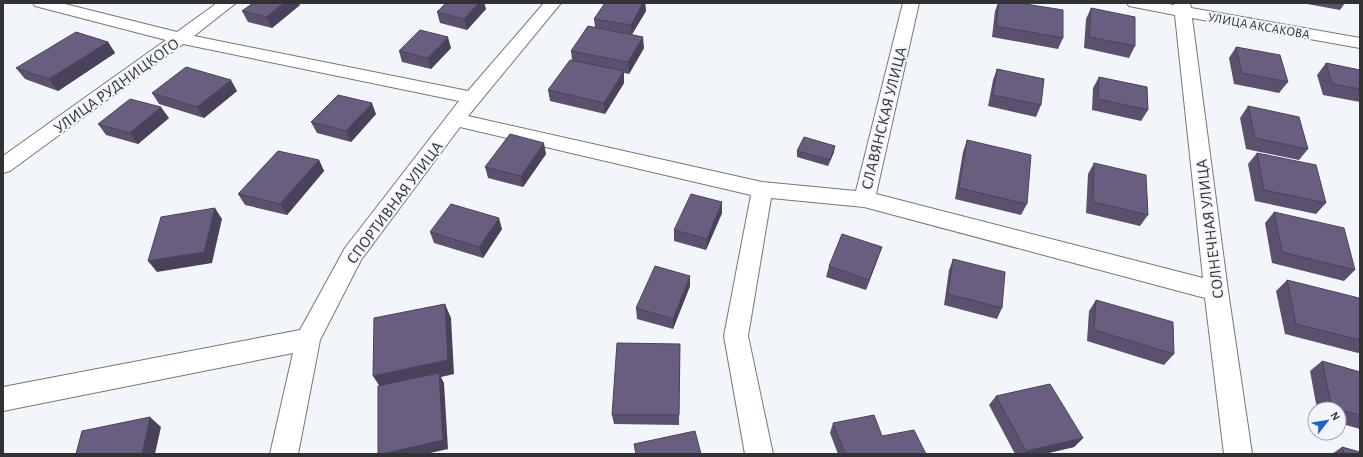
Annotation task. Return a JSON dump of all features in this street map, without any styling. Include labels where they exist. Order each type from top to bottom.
[{"type":"street","points":[[40,3],[180,38],[472,98]]},
{"type":"street","name":"УЛИЦА РУДНИЦКОГО","points":[[3,166],[228,3]]},
{"type":"street","name":"СПОРТИВНАЯ УЛИЦА","points":[[284,454],[308,339],[352,254],[472,98],[553,3]]},
{"type":"street","name":"СЛАВЯНСКАЯ УЛИЦА","points":[[456,120],[762,190],[864,200],[912,3]]},
{"type":"street","name":"УЛИЦА АКСАКОВА","points":[[1135,3],[1183,7],[1360,43]]},
{"type":"street","name":"СОЛНЕЧНАЯ УЛИЦА","points":[[1183,7],[1216,291],[1238,454]]},
{"type":"street","points":[[759,454],[736,336],[762,190]]},
{"type":"street","points":[[864,200],[1216,291]]},
{"type":"street","points":[[3,399],[308,339]]},
{"type":"building","points":[[253,3],[284,3],[266,17],[242,11]]},
{"type":"building","points":[[446,3],[479,3],[464,19],[437,12]]},
{"type":"building","points":[[605,3],[643,3],[631,25],[594,19]]},
{"type":"building","points":[[999,3],[1019,3],[1063,10],[1063,38],[996,26]]},
{"type":"building","points":[[1091,8],[1135,17],[1135,46],[1089,37]]},
{"type":"building","points":[[588,26],[643,37],[628,62],[571,51]]},
{"type":"building","points":[[420,30],[448,37],[428,58],[399,51]]},
{"type":"building","points":[[76,32],[108,42],[49,79],[16,68]]},
{"type":"building","points":[[1236,47],[1280,55],[1288,82],[1242,73]]},
{"type":"building","points":[[570,60],[624,71],[604,103],[548,90]]},
{"type":"building","points":[[1326,63],[1360,70],[1360,89],[1332,84]]},
{"type":"building","points":[[186,67],[231,80],[197,107],[152,93]]},
{"type":"building","points":[[997,69],[1044,79],[1041,105],[993,95]]},
{"type":"building","points":[[1099,77],[1147,87],[1148,110],[1098,99]]},
{"type":"building","points":[[338,95],[372,103],[346,131],[311,122]]},
{"type":"building","points":[[130,99],[161,107],[130,133],[98,124]]},
{"type":"building","points":[[1248,106],[1299,117],[1308,149],[1255,138]]},
{"type":"building","points":[[510,134],[544,143],[521,176],[485,167]]},
{"type":"building","points":[[804,137],[835,146],[830,160],[797,151]]},
{"type":"building","points":[[967,140],[1031,155],[1027,204],[959,188]]},
{"type":"building","points":[[278,151],[319,160],[280,204],[238,194]]},
{"type":"building","points":[[1257,153],[1316,165],[1326,203],[1264,190]]},
{"type":"building","points":[[1094,163],[1146,175],[1148,215],[1093,202]]},
{"type":"building","points":[[691,194],[722,202],[707,239],[674,230]]},
{"type":"building","points":[[451,204],[499,218],[479,247],[430,232]]},
{"type":"building","points":[[215,208],[204,252],[148,261],[161,217]]},
{"type":"building","points":[[1274,212],[1344,228],[1355,270],[1282,252]]},
{"type":"building","points":[[842,234],[882,247],[869,280],[829,266]]},
{"type":"building","points":[[953,259],[1005,272],[1002,308],[948,294]]},
{"type":"building","points":[[655,266],[690,276],[673,319],[636,308]]},
{"type":"building","points":[[1287,280],[1359,298],[1360,340],[1296,324]]},
{"type":"building","points":[[1096,300],[1173,322],[1174,354],[1094,330]]},
{"type":"building","points":[[445,304],[448,360],[373,376],[374,318]]},
{"type":"building","points":[[617,343],[680,344],[679,415],[612,415]]},
{"type":"building","points":[[1322,361],[1360,372],[1360,415],[1347,412],[1347,401],[1331,401]]},
{"type":"building","points":[[439,373],[443,440],[378,454],[378,386]]},
{"type":"building","points":[[1050,384],[1083,438],[1026,451],[996,396]]},
{"type":"building","points":[[874,415],[882,436],[914,430],[926,454],[845,454],[833,423]]},
{"type":"building","points":[[150,417],[142,454],[76,454],[82,431]]},
{"type":"building","points":[[695,431],[701,454],[636,454],[634,444]]},
{"type":"building","points":[[1342,447],[1360,452],[1360,454],[1344,454]]}]
